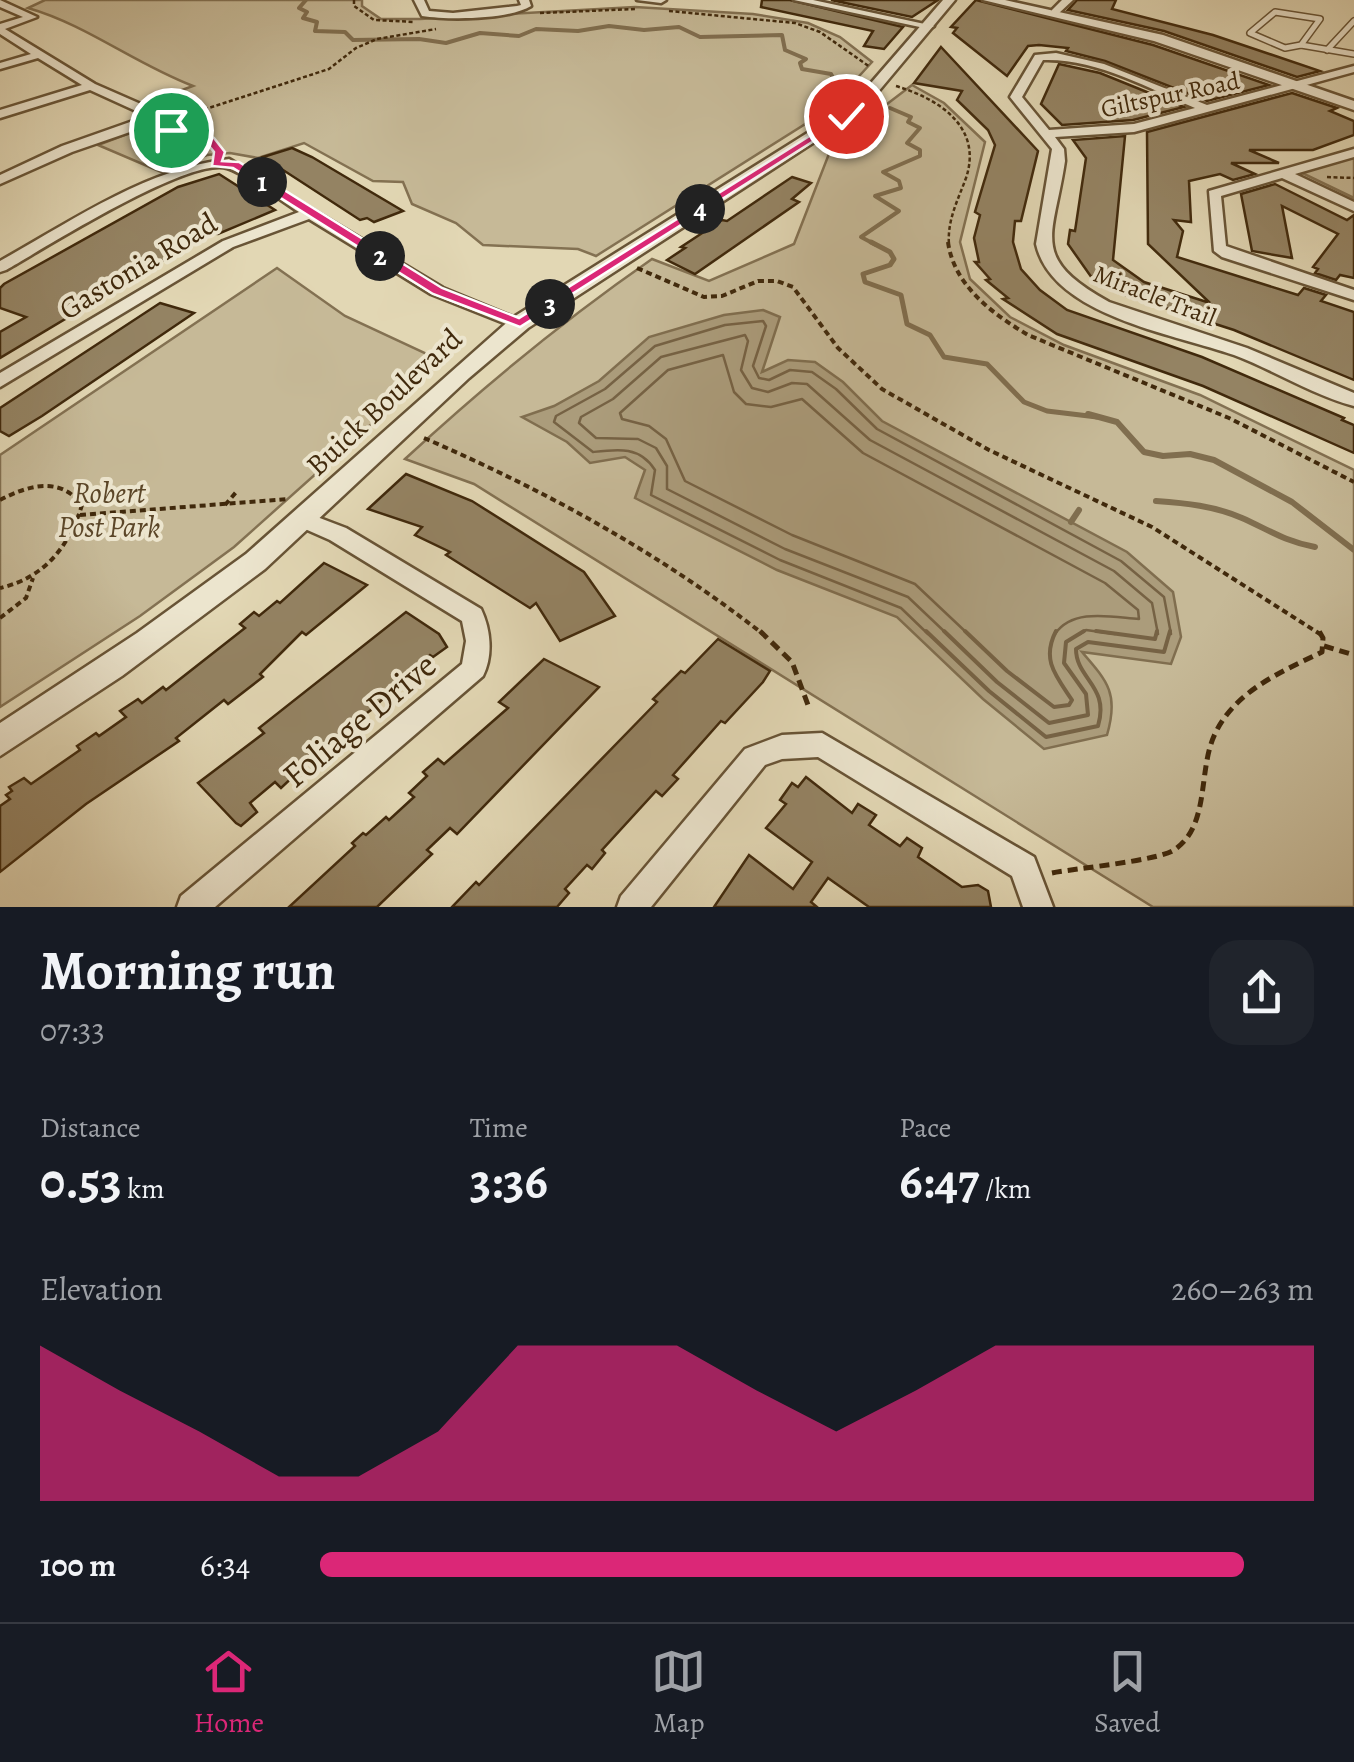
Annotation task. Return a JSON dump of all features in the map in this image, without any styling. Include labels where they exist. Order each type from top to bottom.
[{"type":"street","points":[[419,0],[425,14],[441,16],[519,9],[526,6],[524,0]]},
{"type":"street","points":[[642,0],[661,5]]},
{"type":"street","points":[[799,0],[929,26]]},
{"type":"street","name":"Buick Boulevard","points":[[0,741],[208,602],[299,510],[520,323],[864,101],[949,0]]},
{"type":"street","points":[[989,0],[1055,12],[1192,48],[1354,106]]},
{"type":"street","points":[[1055,12],[1068,0]]},
{"type":"street","points":[[0,3],[32,17],[0,28]]},
{"type":"street","points":[[0,28],[91,86],[155,115],[149,121],[68,149],[0,180]]},
{"type":"street","points":[[0,66],[41,54]]},
{"type":"street","points":[[1049,134],[1016,97],[1036,60],[1045,56],[1104,68],[1210,110]]},
{"type":"street","name":"Giltspur Road","points":[[1049,134],[1114,132],[1210,110],[1354,69]]},
{"type":"street","points":[[0,114],[91,86]]},
{"type":"street","name":"Miracle Trail","points":[[1049,134],[1059,157],[1044,247],[1061,277],[1116,310],[1239,351],[1354,400]]},
{"type":"street","points":[[1354,153],[1216,191],[1219,248],[1227,254],[1354,295]]},
{"type":"street","points":[[0,268],[157,184],[216,164],[236,165],[438,291],[520,323]]},
{"type":"street","points":[[1280,173],[1354,207]]},
{"type":"street","name":"Gastonia Road","points":[[0,382],[228,244],[311,213]]},
{"type":"street","name":"Foliage Drive","points":[[192,907],[474,668],[478,641],[473,616],[299,510]]},
{"type":"street","points":[[632,907],[755,758],[782,747],[822,745],[1024,868],[1038,907]]},
{"type":"lane","points":[[1302,45],[1320,18],[1276,12],[1250,34],[1284,48],[1302,45],[1354,56]]},
{"type":"lane","points":[[1328,50],[1354,21]]},
{"type":"path","points":[[354,0],[354,6],[366,18],[414,22]]},
{"type":"path","points":[[661,5],[804,25],[827,36],[863,65],[875,68]]},
{"type":"path","points":[[525,14],[650,9]]},
{"type":"path","points":[[216,164],[220,152],[211,140],[175,119],[329,69],[357,49],[394,34]]},
{"type":"path","points":[[187,127],[155,139],[179,150],[211,140]]},
{"type":"path","points":[[637,268],[704,297],[722,296],[758,281],[777,281],[793,287],[838,348],[882,389],[989,450],[1152,527],[1310,623],[1324,646],[1354,655]]},
{"type":"path","points":[[424,438],[520,479],[663,560],[720,599],[781,648],[796,667],[808,705]]},
{"type":"path","points":[[0,500],[18,490],[55,486],[75,493],[82,504],[56,558],[16,586],[0,588]]},
{"type":"path","points":[[224,506],[238,490]]},
{"type":"path","points":[[124,512],[128,503]]},
{"type":"path","points":[[79,516],[224,506],[299,510]]},
{"type":"path","points":[[0,618],[26,598],[34,583],[32,576]]},
{"type":"path","points":[[1028,878],[1109,862],[1151,859],[1173,851],[1193,831],[1214,736],[1234,708],[1256,685],[1317,657],[1324,646]]},
{"type":"green space","points":[[45,0],[362,0],[362,6],[381,19],[635,7],[753,14],[808,23],[840,37],[872,62],[829,109],[596,256],[578,249],[483,245],[456,223],[412,204],[403,182],[373,181],[304,143],[258,158],[230,153],[207,155],[161,172],[98,145],[162,121],[169,110],[152,101],[193,86],[71,24],[28,8]]},
{"type":"green space","points":[[912,85],[944,103],[985,142],[960,242],[970,279],[1010,317],[1064,345],[1200,395],[1354,470],[1354,907],[1153,907],[474,484],[405,459],[525,354],[652,259],[709,281],[794,244],[832,146]]},
{"type":"green space","points":[[1354,157],[1354,198],[1302,173],[1304,172]]},
{"type":"green space","name":"Robert Post Park","points":[[277,268],[345,316],[442,361],[234,547],[140,616],[0,707],[0,455]]},
{"type":"water","points":[[763,310],[780,317],[762,372],[788,360],[815,362],[843,382],[882,421],[1127,552],[1173,592],[1181,637],[1171,664],[1082,652],[1109,689],[1112,709],[1107,735],[1044,749],[983,699],[897,617],[777,570],[635,498],[645,470],[625,457],[590,463],[567,442],[522,417],[554,406],[599,381],[649,337],[724,315]]},
{"type":"building","points":[[762,0],[790,0],[903,27],[884,49],[864,46],[873,31],[761,7]]},
{"type":"building","points":[[831,0],[938,0],[912,17]]},
{"type":"building","points":[[976,0],[1153,45],[1269,85],[1207,101],[1105,61],[1066,51],[1068,48],[1039,45],[1028,46],[1007,76],[953,33],[957,28],[951,27]]},
{"type":"building","points":[[1077,0],[1116,0],[1112,9],[1213,35],[1320,71],[1297,77],[1164,31],[1068,10]]},
{"type":"building","points":[[941,47],[1038,151],[1021,221],[1015,221],[1013,242],[1021,269],[1040,290],[1067,310],[1202,357],[1344,418],[1354,425],[1354,453],[1203,386],[1057,334],[1003,299],[1008,298],[986,280],[990,279],[975,262],[979,262],[974,238],[980,215],[975,212],[995,145],[988,130],[957,100],[962,91],[914,83]]},
{"type":"building","points":[[1059,64],[1100,73],[1184,107],[1133,120],[1062,125],[1041,104]]},
{"type":"building","points":[[1292,93],[1337,108],[1330,111],[1354,121],[1354,135],[1313,150],[1249,150],[1279,163],[1231,163],[1255,174],[1233,180],[1220,174],[1189,181],[1191,222],[1174,220],[1183,231],[1177,257],[1298,295],[1304,288],[1326,295],[1321,301],[1354,312],[1354,380],[1234,330],[1119,293],[1092,278],[1068,244],[1070,230],[1075,231],[1086,158],[1073,140],[1125,136],[1113,260],[1144,282],[1210,303],[1148,244],[1147,132]]},
{"type":"building","points":[[292,148],[403,211],[374,222],[360,220],[263,157]]},
{"type":"building","points":[[219,174],[275,210],[218,234],[209,233],[0,358],[0,332],[26,317],[0,308],[0,288],[4,284],[178,187]]},
{"type":"building","points":[[792,177],[811,183],[792,199],[799,202],[695,274],[667,260],[685,248],[681,247]]},
{"type":"building","points":[[1275,184],[1347,220],[1354,215],[1354,278],[1340,275],[1336,280],[1315,273],[1318,269],[1313,267],[1338,234],[1282,206],[1292,258],[1252,251],[1241,194]]},
{"type":"building","points":[[160,303],[194,313],[42,416],[9,436],[0,431],[0,408]]},
{"type":"building","points":[[406,474],[472,501],[584,572],[615,616],[560,641],[536,603],[530,608],[446,555],[450,552],[415,535],[422,527],[368,509]]},
{"type":"building","points":[[324,563],[367,585],[306,635],[302,632],[260,674],[263,677],[228,704],[224,700],[176,738],[179,741],[86,804],[0,872],[0,806],[10,799],[6,795],[12,791],[9,787],[24,778],[31,784],[80,750],[77,746],[126,717],[120,711],[138,699],[142,703],[163,687],[166,690],[245,628],[240,624],[254,612],[259,616],[277,601],[280,603]]},
{"type":"building","points":[[406,612],[439,634],[447,647],[433,657],[430,655],[371,710],[293,767],[298,772],[281,788],[275,782],[250,803],[257,812],[241,826],[236,823],[198,783],[264,733],[259,728]]},
{"type":"building","points":[[718,639],[770,671],[673,775],[678,779],[662,796],[656,791],[602,850],[605,853],[592,869],[587,865],[565,889],[569,893],[557,907],[452,907],[476,882],[479,885],[657,702],[653,699]]},
{"type":"building","points":[[544,659],[599,687],[457,834],[450,828],[427,850],[432,854],[377,907],[289,907],[355,846],[352,843],[363,833],[366,835],[386,817],[389,820],[414,797],[409,793],[427,776],[423,772],[438,759],[444,764],[508,708],[499,702]]},
{"type":"building","points":[[806,777],[852,813],[858,804],[876,815],[869,825],[900,846],[907,838],[922,848],[918,857],[962,887],[978,885],[988,891],[991,907],[869,907],[828,878],[811,902],[817,907],[714,907],[749,855],[793,889],[812,862],[766,828],[786,804],[780,800],[792,783],[798,787]]},
{"type":"waterway","points":[[306,0],[299,8],[307,12],[303,18],[317,22],[315,31],[345,32],[353,40],[419,39],[446,43],[480,33],[519,36],[536,29],[578,31],[609,26],[644,30],[679,27],[700,37],[782,35],[785,50],[806,59],[800,63],[802,69],[831,74],[834,80],[826,91],[841,98]]},
{"type":"waterway","points":[[876,245],[861,237],[899,211],[875,196],[901,188],[899,181],[883,172],[920,156],[920,150],[907,143],[920,128],[908,122],[911,117],[890,108]]},
{"type":"waterway","points":[[871,242],[890,252],[894,259],[890,265],[863,274],[865,282],[901,295],[907,324],[930,335],[944,357],[987,364],[1024,402],[1047,411],[1097,417]]},
{"type":"waterway","points":[[1088,414],[1117,422],[1144,452],[1163,456],[1190,454],[1214,460],[1292,502],[1354,550]]},
{"type":"waterway","points":[[1156,501],[1221,511],[1315,547]]},
{"type":"waterway","points":[[1071,522],[1079,510]]},
{"type":"route","points":[[171,130],[187,127],[211,140],[220,152],[216,164],[236,165],[438,291],[520,323],[846,116]]}]
